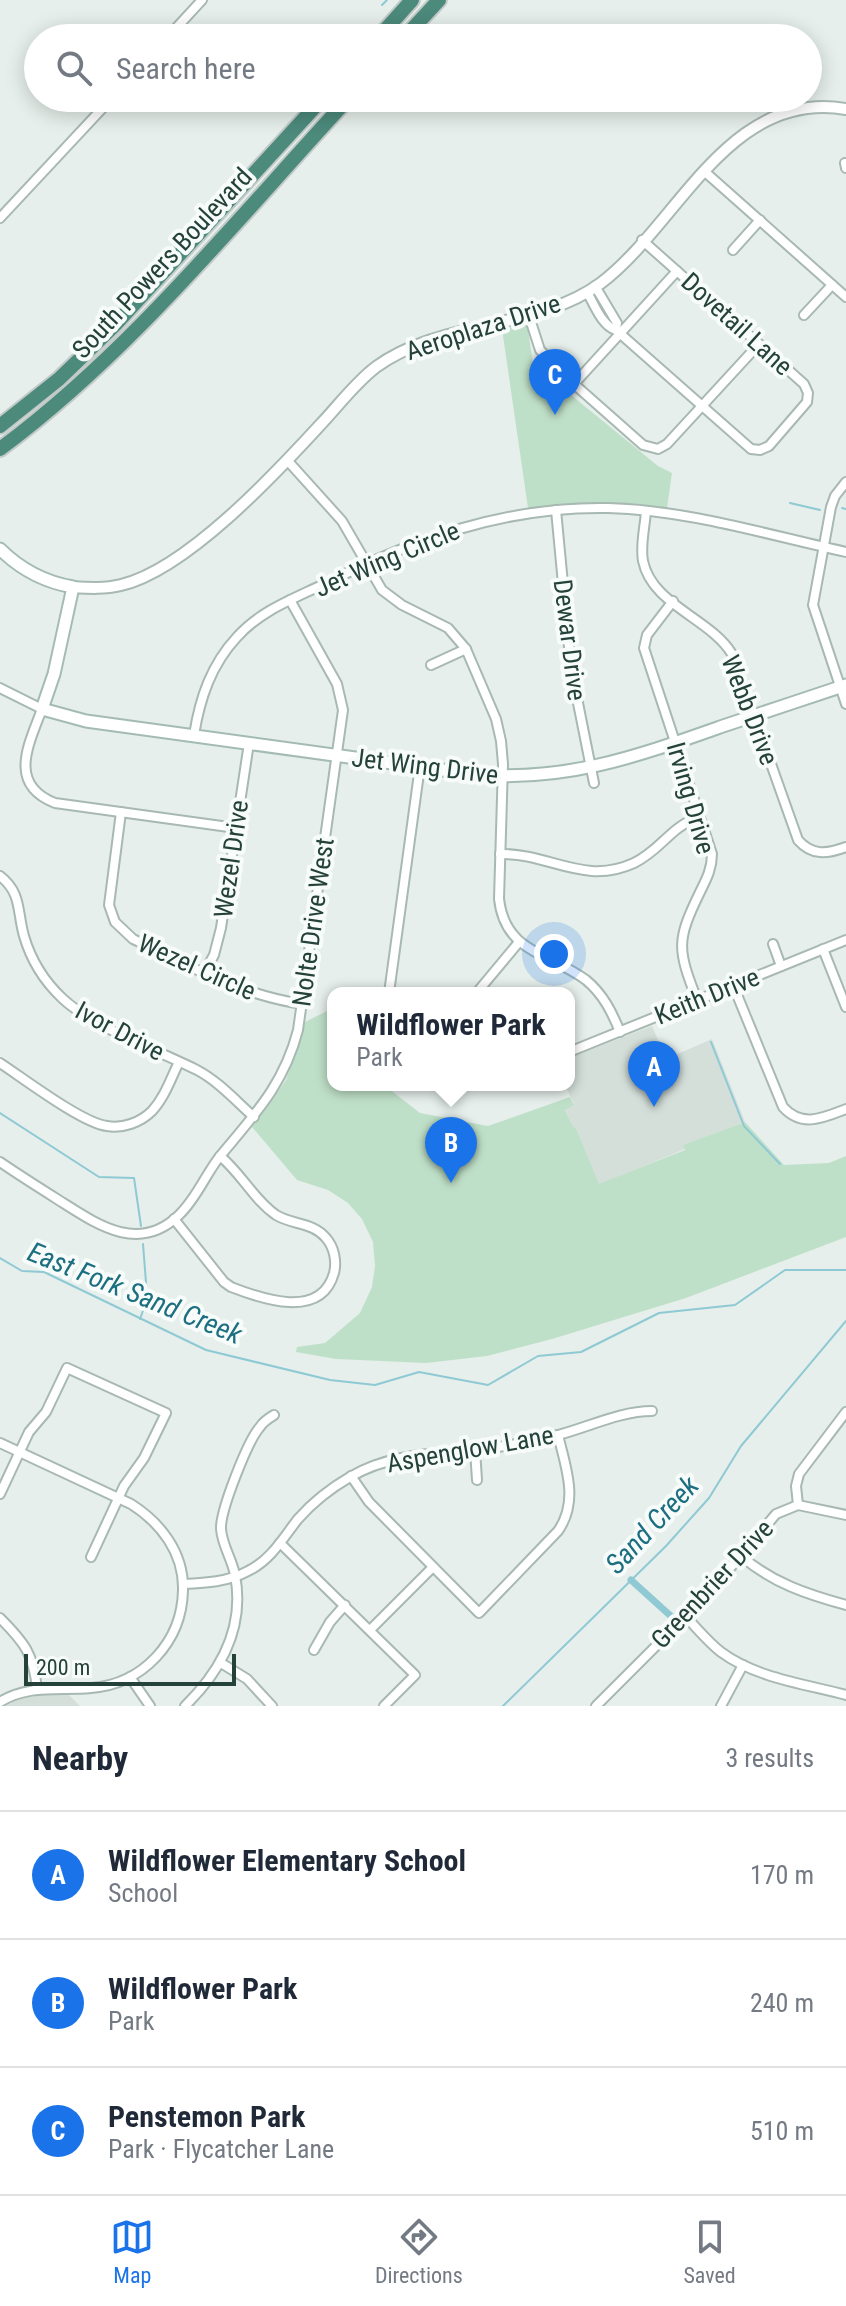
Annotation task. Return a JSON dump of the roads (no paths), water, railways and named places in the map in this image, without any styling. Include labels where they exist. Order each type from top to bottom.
[{"type":"highway","points":[[391,24],[412,0]]},
{"type":"highway","points":[[417,24],[439,0]]},
{"type":"highway","name":"South Powers Boulevard","points":[[0,423],[40,395],[123,316],[310,112]]},
{"type":"highway","name":"South Powers Boulevard","points":[[0,449],[46,415],[136,330],[336,112]]},
{"type":"highway","points":[[0,457],[46,415]]},
{"type":"main road","name":"Aeroplaza Drive","points":[[0,549],[22,568],[42,579],[73,587]]},
{"type":"main road","points":[[42,709],[54,674],[73,587]]},
{"type":"main road","name":"Jet Wing Drive","points":[[42,709],[86,721],[502,776],[560,774],[590,769],[843,686]]},
{"type":"street","points":[[180,24],[202,0]]},
{"type":"street","name":"Aeroplaza Drive","points":[[822,108],[846,109]]},
{"type":"street","points":[[0,218],[99,112]]},
{"type":"street","name":"Aeroplaza Drive","points":[[73,587],[121,585],[157,570],[234,512],[359,382],[389,358],[428,341],[528,313],[591,289],[619,266],[704,171],[744,133],[772,118],[795,112]]},
{"type":"street","points":[[704,171],[846,297]]},
{"type":"street","points":[[733,250],[760,220]]},
{"type":"street","name":"Dovetail Lane","points":[[591,289],[603,320],[610,328],[751,449],[760,450],[769,446],[804,407],[808,393],[804,384],[642,240]]},
{"type":"street","points":[[574,384],[618,332],[677,271]]},
{"type":"street","points":[[804,315],[832,285]]},
{"type":"street","points":[[528,313],[540,350],[624,431],[653,449],[667,444],[759,344]]},
{"type":"street","points":[[287,460],[333,509],[365,564],[388,595],[448,628],[466,649],[496,719],[503,752],[500,910],[510,932],[519,942],[588,982],[605,1001],[620,1032]]},
{"type":"street","points":[[846,482],[835,496],[813,605],[843,686],[846,704]]},
{"type":"street","name":"Jet Wing Circle","points":[[194,735],[204,691],[223,653],[248,626],[290,600],[365,564],[415,542],[463,526],[507,516],[605,508],[646,511],[736,527],[846,552]]},
{"type":"street","name":"Dewar Drive","points":[[556,510],[571,668],[594,783]]},
{"type":"street","name":"Webb Drive","points":[[646,511],[643,549],[646,568],[655,586],[728,647],[736,662],[798,840],[816,852],[832,852],[846,847]]},
{"type":"street","points":[[463,526],[467,537]]},
{"type":"street","points":[[733,538],[736,527]]},
{"type":"street","name":"Nolte Drive West","points":[[174,1219],[184,1210],[220,1156],[272,1094],[285,1070],[298,1030],[343,710],[341,693],[290,600]]},
{"type":"street","name":"Irving Drive","points":[[673,601],[647,635],[644,648],[712,861],[684,926],[681,948],[683,964],[697,1000]]},
{"type":"street","points":[[553,616],[564,614]]},
{"type":"street","points":[[431,665],[466,649]]},
{"type":"street","points":[[223,653],[233,659]]},
{"type":"street","name":"Jet Wing Drive","points":[[0,688],[42,709]]},
{"type":"street","points":[[42,709],[25,762],[26,776],[34,789],[55,803],[236,828]]},
{"type":"street","name":"Wezel Drive","points":[[204,973],[219,937],[249,743]]},
{"type":"street","points":[[390,987],[420,766]]},
{"type":"street","name":"Wezel Circle","points":[[121,812],[109,895],[115,922],[133,939],[240,990],[264,998],[302,1004]]},
{"type":"street","points":[[500,854],[533,856],[577,871],[593,873],[613,870],[644,857],[679,825],[700,816]]},
{"type":"street","points":[[613,870],[615,882]]},
{"type":"street","name":"Ivor Drive","points":[[0,876],[19,899],[23,930],[37,967],[63,1000],[82,1013],[211,1078],[254,1117]]},
{"type":"street","name":"Keith Drive","points":[[575,1050],[846,940]]},
{"type":"street","points":[[482,987],[519,942]]},
{"type":"street","points":[[773,944],[781,966]]},
{"type":"street","points":[[823,949],[846,1007]]},
{"type":"street","points":[[733,985],[779,1101],[788,1113],[810,1121],[846,1109]]},
{"type":"street","points":[[0,1063],[89,1120],[113,1127],[129,1124],[149,1114],[179,1062]]},
{"type":"street","points":[[0,1162],[95,1224],[111,1230],[139,1233],[154,1230],[174,1219],[231,1287],[297,1303],[317,1296],[328,1285],[335,1270],[335,1257],[324,1235],[314,1228],[275,1214],[220,1156]]},
{"type":"street","points":[[0,1494],[29,1432],[46,1412],[67,1368],[166,1413],[149,1449],[128,1478],[91,1557]]},
{"type":"street","name":"Aspenglow Lane","points":[[183,1584],[236,1577],[255,1567],[310,1507],[351,1476],[406,1456],[475,1450],[558,1435],[636,1411],[652,1411]]},
{"type":"street","points":[[798,1505],[796,1486],[799,1474],[846,1412]]},
{"type":"street","points":[[185,1706],[221,1663],[236,1617],[236,1577],[222,1539],[222,1512],[259,1427],[274,1415]]},
{"type":"street","points":[[351,1476],[369,1502],[479,1613],[563,1525],[570,1501],[570,1483],[558,1435]]},
{"type":"street","points":[[0,1443],[118,1498],[149,1516],[163,1531],[178,1560],[183,1584],[181,1609],[170,1638],[155,1660],[130,1677],[95,1688],[37,1690],[0,1702]]},
{"type":"street","points":[[475,1450],[477,1480]]},
{"type":"street","name":"Greenbrier Drive","points":[[596,1706],[685,1616],[772,1518],[798,1505],[846,1515]]},
{"type":"street","points":[[280,1543],[415,1675],[384,1706]]},
{"type":"street","points":[[741,1556],[786,1587],[846,1605]]},
{"type":"street","points":[[370,1630],[433,1567]]},
{"type":"street","points":[[314,1650],[324,1630],[345,1605]]},
{"type":"street","points":[[685,1616],[720,1651],[743,1665],[846,1695]]},
{"type":"street","points":[[0,1618],[31,1654],[37,1690]]},
{"type":"street","points":[[221,1663],[247,1679],[272,1706]]},
{"type":"street","points":[[721,1706],[743,1665]]},
{"type":"street","points":[[130,1677],[150,1706]]},
{"type":"waterway","points":[[382,5],[387,0]]},
{"type":"waterway","points":[[790,503],[820,510]]},
{"type":"waterway","points":[[842,508],[846,509]]},
{"type":"waterway","points":[[711,1042],[744,1126],[780,1164]]},
{"type":"waterway","points":[[0,1113],[99,1177],[134,1178],[141,1226]]},
{"type":"waterway","points":[[143,1244],[147,1295]]},
{"type":"waterway","name":"East Fork Sand Creek","points":[[0,1258],[22,1271],[44,1272],[206,1350],[330,1380],[375,1385],[419,1372],[488,1385],[538,1356],[581,1352],[659,1313],[735,1305],[785,1270],[846,1270]]},
{"type":"waterway","points":[[140,1319],[145,1305]]},
{"type":"waterway","name":"Sand Creek","points":[[503,1706],[666,1546],[709,1498],[741,1446],[846,1321]]},
{"type":"waterway","points":[[631,1580],[673,1618]]},
{"type":"place","name":"Penstemon Park","points":[[555,415]]},
{"type":"place","name":"Wildflower Elementary School","points":[[654,1107]]},
{"type":"place","name":"Wildflower Park","points":[[451,1183]]}]
